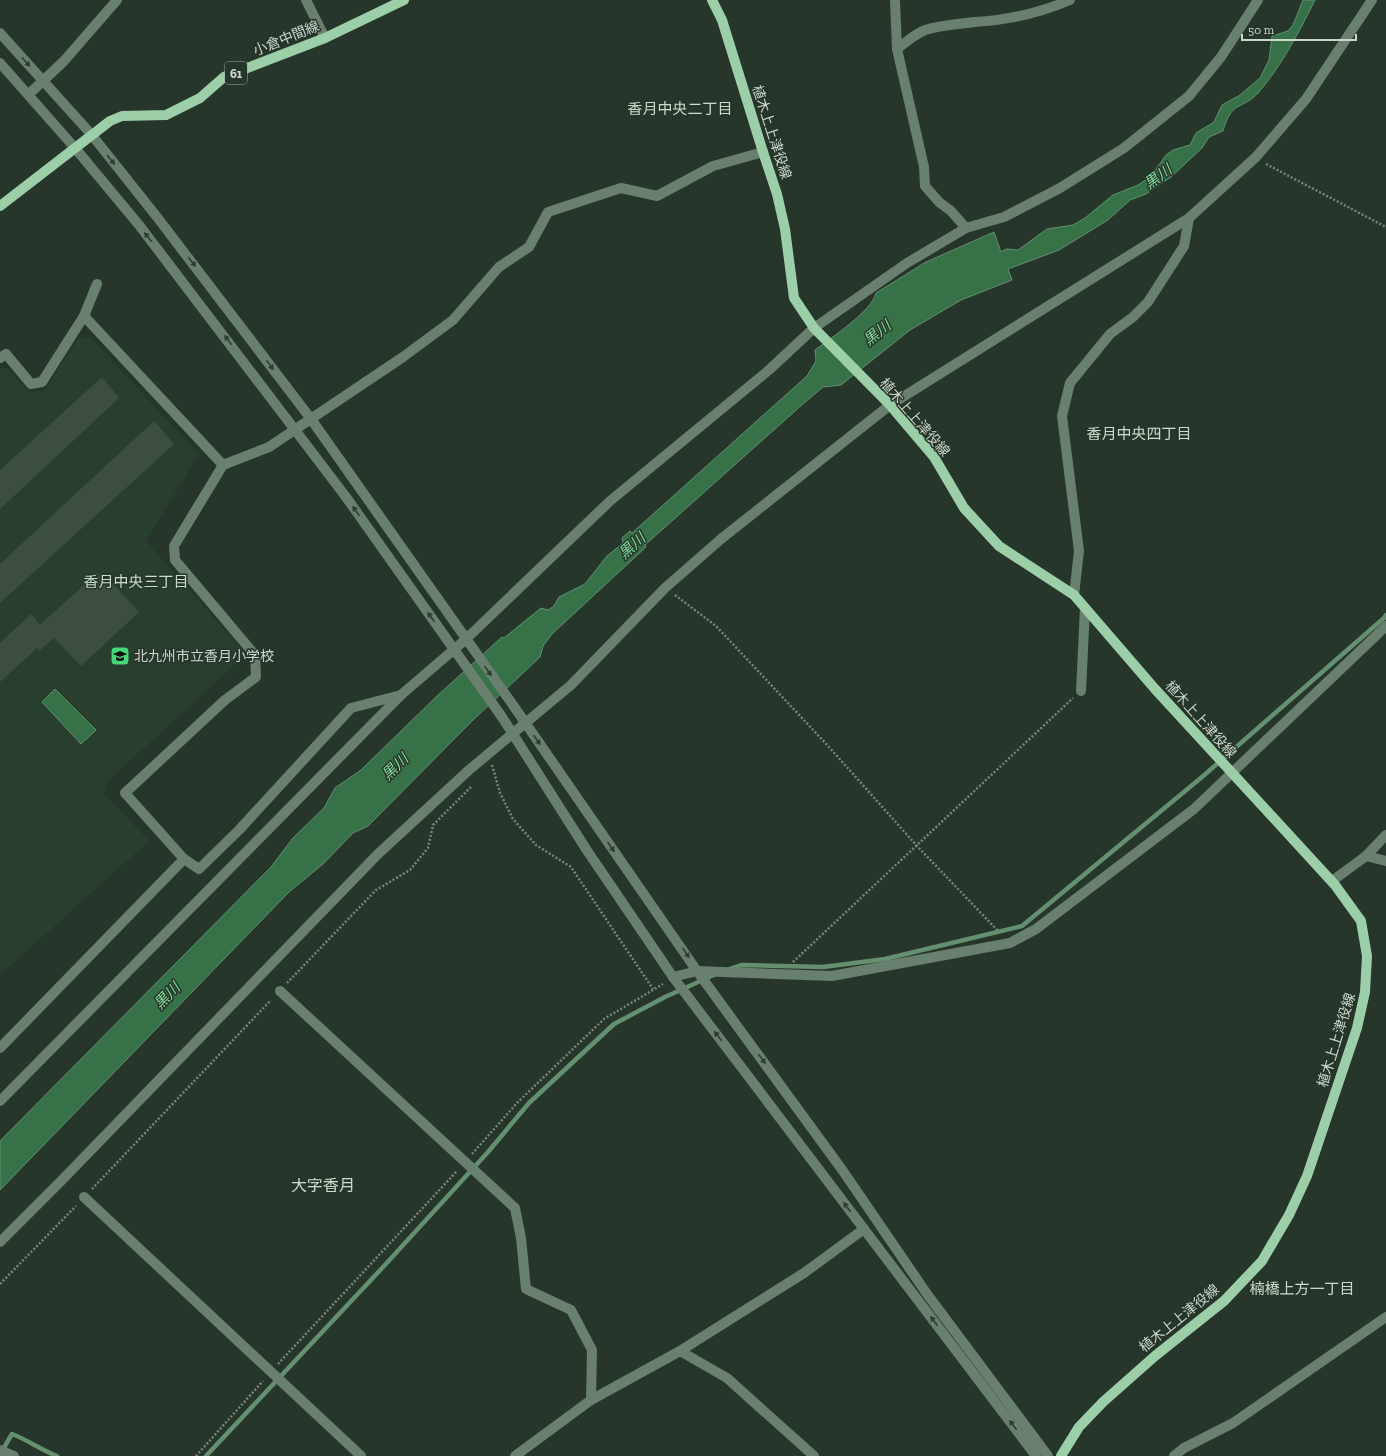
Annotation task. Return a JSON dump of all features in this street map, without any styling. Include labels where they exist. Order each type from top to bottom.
[{"type":"main road","name":"小倉中間線","points":[[75,148],[91,134],[110,121],[122,116],[166,115],[200,98],[224,77],[325,38],[404,0]]},
{"type":"main road","name":"植木上上津役線","points":[[712,0],[722,20],[777,194],[785,229],[794,298],[814,328],[874,391],[890,405],[934,457],[964,508],[999,546],[1074,595],[1155,689],[1231,773],[1272,814],[1332,881],[1361,921],[1367,956],[1365,992],[1357,1028],[1307,1176],[1289,1215],[1262,1261],[1224,1302],[1155,1356],[1103,1402],[1078,1427],[1062,1456]]},
{"type":"main road","name":"61","points":[[0,206],[75,148]]},
{"type":"street","points":[[29,94],[64,61],[117,0]]},
{"type":"street","points":[[306,0],[325,38]]},
{"type":"street","points":[[895,0],[897,49],[924,167],[925,186],[966,228]]},
{"type":"street","points":[[897,49],[924,31],[963,22],[975,22],[1029,15],[1070,0]]},
{"type":"street","points":[[0,1101],[402,695],[465,640],[610,501],[769,370],[814,328],[907,263],[966,228],[1004,217],[1060,188],[1124,148],[1189,96],[1221,57],[1258,0]]},
{"type":"street","points":[[0,1242],[378,854],[469,770],[571,685],[665,588],[720,540],[890,405],[1189,218],[1256,157],[1306,100],[1372,0]]},
{"type":"street","points":[[0,33],[91,134],[214,289],[311,419],[698,971],[843,1171],[927,1294],[1048,1456]]},
{"type":"street","points":[[0,63],[29,94],[75,148],[185,284],[346,496],[502,717],[588,852],[673,977],[1036,1456]]},
{"type":"street","points":[[402,695],[350,708],[239,830],[199,869],[184,859],[125,793],[225,700],[256,677],[255,655],[175,560],[174,546],[223,465],[269,447],[403,357],[453,320],[499,268],[529,247],[548,212],[621,188],[657,196],[713,166],[763,152]]},
{"type":"street","points":[[1074,595],[1079,551],[1062,416],[1070,383],[1110,334],[1133,317],[1148,302],[1184,246],[1189,218]]},
{"type":"street","points":[[0,358],[6,354],[31,384],[42,382],[84,316],[97,284]]},
{"type":"street","points":[[84,316],[223,465]]},
{"type":"street","points":[[1081,691],[1085,608]]},
{"type":"street","points":[[673,977],[698,971],[832,976],[1010,944],[1036,928],[1194,809],[1386,626]]},
{"type":"street","points":[[1332,881],[1366,856],[1386,835]]},
{"type":"street","points":[[1366,856],[1386,860]]},
{"type":"street","points":[[0,1048],[184,859]]},
{"type":"street","points":[[280,991],[443,1141],[464,1163],[515,1208],[521,1238],[526,1289],[571,1310],[592,1350],[591,1400]]},
{"type":"street","points":[[84,1197],[360,1456]]},
{"type":"street","points":[[515,1456],[591,1400],[680,1350],[804,1274],[864,1229]]},
{"type":"street","points":[[1174,1456],[1184,1448],[1233,1423],[1386,1317]]},
{"type":"street","points":[[680,1350],[727,1378],[814,1456]]},
{"type":"street","points":[[0,1450],[14,1456]]},
{"type":"path","points":[[1256,157],[1289,177],[1386,228]]},
{"type":"path","points":[[665,588],[716,626],[829,747],[917,846],[1010,944]]},
{"type":"path","points":[[781,974],[1081,691]]},
{"type":"path","points":[[489,754],[500,794],[514,819],[536,845],[571,867],[653,990]]},
{"type":"path","points":[[487,771],[493,766]]},
{"type":"path","points":[[0,1284],[376,890],[410,870],[428,848],[433,825],[476,782]]},
{"type":"path","points":[[196,1456],[270,1372],[464,1163],[517,1103],[604,1019],[673,977]]},
{"type":"shaded area","name":"北九州市立香月小学校","points":[[90,337],[199,454],[146,541],[242,650],[239,661],[109,780],[104,794],[149,841],[0,975],[0,368],[7,368],[29,392],[45,390],[78,339]]},
{"type":"water","name":"黒川","points":[[1303,0],[1315,0],[1283,59],[1259,92],[1230,114],[1223,131],[1209,137],[1202,148],[1171,177],[1146,194],[1130,200],[1108,220],[1059,250],[1008,269],[1012,280],[961,300],[910,330],[841,385],[823,387],[804,403],[645,545],[646,547],[552,634],[543,646],[540,657],[472,721],[368,826],[353,833],[323,864],[289,892],[0,1190],[0,1141],[271,867],[293,838],[324,808],[335,788],[361,770],[437,696],[502,637],[504,638],[541,608],[548,610],[554,606],[559,597],[585,584],[607,556],[623,543],[622,538],[630,531],[632,533],[807,376],[816,361],[815,350],[859,316],[873,300],[876,293],[926,262],[994,232],[1001,252],[1006,249],[1018,250],[1047,229],[1073,225],[1085,218],[1113,195],[1138,185],[1151,176],[1166,155],[1173,150],[1190,145],[1196,133],[1214,122],[1222,105],[1240,95],[1260,78],[1269,60],[1272,36],[1288,31],[1293,25]]},
{"type":"water","points":[[55,689],[96,730],[81,744],[42,702]]},
{"type":"building","points":[[102,377],[119,398],[0,509],[0,470]]},
{"type":"building","points":[[154,421],[174,444],[0,603],[0,564]]},
{"type":"building","points":[[97,573],[102,579],[106,576],[139,612],[81,666],[54,638],[39,651],[37,648],[0,682],[0,643],[31,614],[40,625]]},
{"type":"waterway","points":[[730,969],[742,965],[823,967],[885,959],[1022,926],[1202,777],[1386,615]]},
{"type":"waterway","points":[[206,1456],[384,1266],[488,1152],[529,1103],[614,1024],[665,997],[716,974]]},
{"type":"waterway","points":[[2,1451],[12,1434],[57,1456]]},
{"type":"place","name":"北九州市立香月小学校","points":[[120,656]]},
{"type":"district","name":"香月中央二丁目","points":[[680,109]]},
{"type":"district","name":"香月中央四丁目","points":[[1139,434]]},
{"type":"district","name":"香月中央三丁目","points":[[136,582]]},
{"type":"district","name":"大字香月","points":[[323,1185]]},
{"type":"district","name":"楠橋上方一丁目","points":[[1302,1289]]}]
